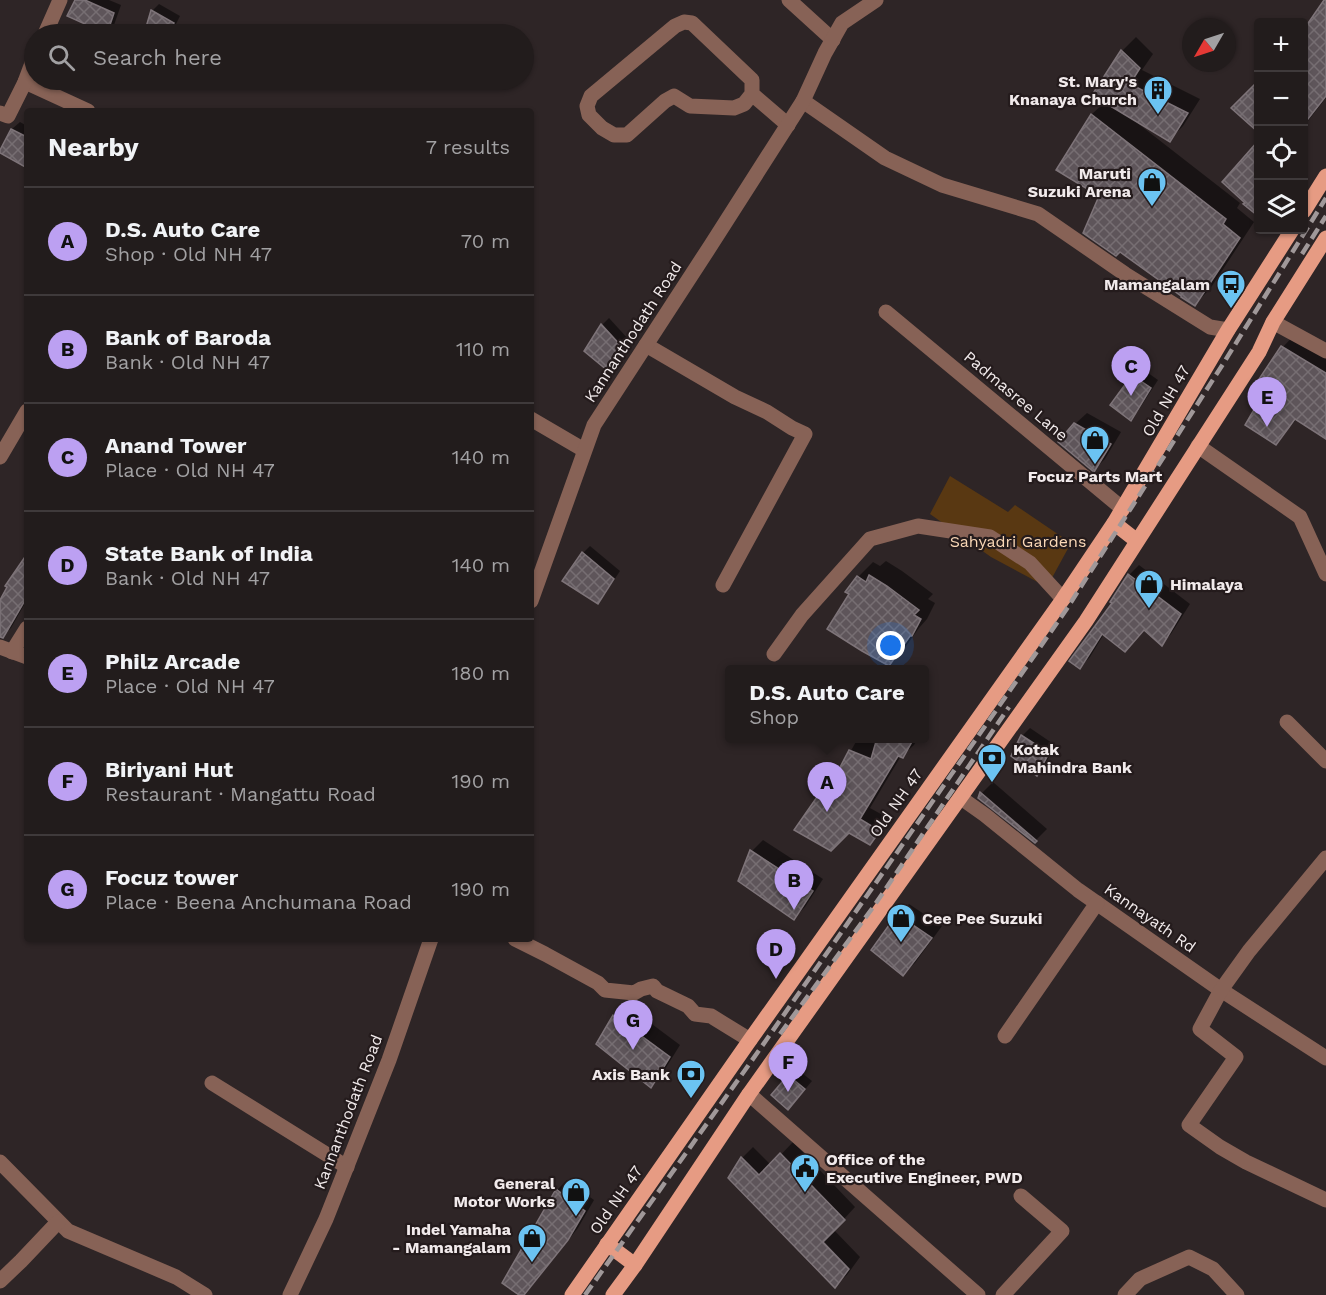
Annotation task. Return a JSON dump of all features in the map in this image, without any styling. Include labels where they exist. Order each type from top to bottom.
[{"type":"main road","points":[[1308,205],[1326,176]]},
{"type":"main road","name":"Old NH 47","points":[[572,1295],[1114,523],[1228,330],[1289,234]]},
{"type":"main road","points":[[613,1295],[749,1094],[1086,621],[1259,352],[1273,322],[1326,238]]},
{"type":"main road","points":[[1114,523],[1137,541]]},
{"type":"main road","points":[[607,1244],[635,1265]]},
{"type":"street","points":[[49,24],[60,0]]},
{"type":"street","points":[[789,0],[833,40]]},
{"type":"street","name":"Kannanthodath Road","points":[[534,592],[594,425],[803,101],[842,23],[876,0]]},
{"type":"street","points":[[684,22],[692,23],[752,80],[752,94],[744,104],[734,108],[690,106],[674,96],[627,135],[614,135],[602,128],[589,115],[587,106],[591,96],[675,26],[684,22]]},
{"type":"street","points":[[0,113],[8,116],[24,84]]},
{"type":"street","points":[[42,90],[81,108]]},
{"type":"street","points":[[752,94],[788,125]]},
{"type":"street","points":[[803,101],[885,158],[942,185],[1038,214],[1125,274],[1210,327],[1228,330]]},
{"type":"street","name":"Padmasree Lane","points":[[886,312],[1123,509]]},
{"type":"street","points":[[1273,322],[1326,351]]},
{"type":"street","points":[[646,345],[735,397],[805,434],[723,585]]},
{"type":"street","points":[[0,457],[24,416]]},
{"type":"street","points":[[534,421],[584,450]]},
{"type":"street","points":[[1198,446],[1300,517],[1326,574]]},
{"type":"street","points":[[774,654],[802,615],[870,539],[918,526],[990,537],[1030,563],[1063,598]]},
{"type":"street","points":[[24,631],[6,650],[24,656]]},
{"type":"street","points":[[1287,722],[1326,761]]},
{"type":"street","name":"Kannayath Rd","points":[[961,798],[985,814],[1078,890],[1221,990],[1326,1058]]},
{"type":"street","points":[[1326,858],[1248,951],[1221,990],[1200,1029],[1236,1057],[1189,1125],[1246,1162],[1326,1200]]},
{"type":"street","points":[[1005,1036],[1097,903]]},
{"type":"street","name":"Kannanthodath Road","points":[[290,1295],[326,1219],[347,1167],[389,1060],[430,942]]},
{"type":"street","points":[[521,942],[592,980],[605,990],[634,993],[653,986],[657,991],[688,1006],[695,1014],[711,1016],[750,1040]]},
{"type":"street","points":[[212,1083],[347,1167]]},
{"type":"street","points":[[749,1094],[978,1295]]},
{"type":"street","points":[[0,1162],[68,1232],[176,1277],[205,1295]]},
{"type":"street","points":[[1003,1295],[1062,1231],[1021,1196]]},
{"type":"street","points":[[0,1281],[58,1222]]},
{"type":"street","points":[[1125,1295],[1140,1279],[1189,1257],[1213,1269],[1237,1295]]},
{"type":"green space","name":"Sahyadri Gardens","points":[[950,476],[1008,512],[1015,505],[1071,543],[1047,587],[991,557],[930,514]]},
{"type":"building","points":[[75,0],[85,0],[114,13],[110,24],[85,24],[67,16]]},
{"type":"building","points":[[1326,0],[1326,96],[1308,119],[1308,72],[1308,23]]},
{"type":"building","points":[[151,10],[174,23],[173,24],[147,24]]},
{"type":"building","points":[[1121,50],[1140,68],[1130,84],[1188,113],[1170,142],[1092,95]]},
{"type":"building","points":[[1254,85],[1254,128],[1231,108]]},
{"type":"building","name":"Maruti Suzuki Arena","points":[[1091,114],[1226,219],[1223,224],[1240,238],[1195,306],[1120,252],[1116,256],[1083,233],[1099,196],[1056,170]]},
{"type":"building","points":[[11,129],[24,136],[24,166],[0,153]]},
{"type":"building","points":[[1254,146],[1254,213],[1222,182]]},
{"type":"building","points":[[601,324],[624,349],[608,371],[584,351]]},
{"type":"building","points":[[1281,346],[1326,373],[1326,439],[1295,419],[1276,445],[1245,425],[1262,396],[1253,388]]},
{"type":"building","points":[[1132,375],[1151,388],[1131,421],[1110,405]]},
{"type":"building","points":[[1074,423],[1111,444],[1094,472],[1058,442]]},
{"type":"building","points":[[582,552],[614,579],[598,604],[562,581]]},
{"type":"building","points":[[24,558],[24,602],[3,638],[0,637],[0,600],[7,587],[5,586]]},
{"type":"building","points":[[1128,574],[1181,614],[1162,646],[1144,630],[1125,652],[1102,634],[1080,669],[1069,661],[1112,603],[1110,602]]},
{"type":"building","points":[[869,575],[919,610],[914,615],[921,619],[912,636],[890,665],[827,629],[849,594],[845,592],[857,576],[866,582]]},
{"type":"building","points":[[1021,735],[1049,753],[1037,776],[1011,756]]},
{"type":"building","points":[[876,743],[911,743],[903,758],[898,756],[860,819],[880,831],[870,845],[849,833],[831,851],[794,830],[819,794],[824,798],[849,750],[871,759]]},
{"type":"building","points":[[980,792],[1037,841],[1035,843],[978,798]]},
{"type":"building","points":[[750,850],[813,891],[794,920],[738,881]]},
{"type":"building","name":"Cee Pee Suzuki","points":[[897,914],[932,938],[903,976],[871,950]]},
{"type":"building","points":[[613,1015],[670,1057],[651,1088],[596,1044]]},
{"type":"building","points":[[788,1075],[805,1089],[788,1110],[771,1095]]},
{"type":"building","points":[[780,1153],[845,1220],[823,1242],[849,1269],[835,1288],[728,1178],[741,1157],[759,1175]]},
{"type":"building","points":[[556,1189],[585,1211],[568,1240],[524,1295],[519,1295],[502,1283]]},
{"type":"railway","points":[[585,1295],[760,1049],[1066,610],[1326,198]]},
{"type":"railway","points":[[1302,254],[1326,216]]},
{"type":"railway","points":[[780,1034],[874,906],[1009,707]]},
{"type":"place","name":"St. Mary's Knanaya Church","points":[[1158,116]]},
{"type":"place","name":"Maruti Suzuki Arena","points":[[1152,208]]},
{"type":"place","name":"Mamangalam","points":[[1231,310]]},
{"type":"place","name":"Anand Tower","points":[[1131,396]]},
{"type":"place","name":"Philz Arcade","points":[[1267,427]]},
{"type":"place","name":"Focuz Parts Mart","points":[[1095,466]]},
{"type":"place","name":"Himalaya","points":[[1149,610]]},
{"type":"place","name":"Kotak Mahindra Bank","points":[[992,784]]},
{"type":"place","name":"D.S. Auto Care","points":[[827,812]]},
{"type":"place","name":"Bank of Baroda","points":[[794,910]]},
{"type":"place","name":"Cee Pee Suzuki","points":[[901,944]]},
{"type":"place","name":"State Bank of India","points":[[776,979]]},
{"type":"place","name":"Focuz tower","points":[[633,1050]]},
{"type":"place","name":"Biriyani Hut","points":[[788,1092]]},
{"type":"place","name":"Axis Bank","points":[[691,1100]]},
{"type":"place","name":"Office of the Executive Engineer, PWD","points":[[805,1194]]},
{"type":"place","name":"General Motor Works","points":[[576,1218]]},
{"type":"place","name":"Indel Yamaha - Mamangalam","points":[[532,1264]]}]
